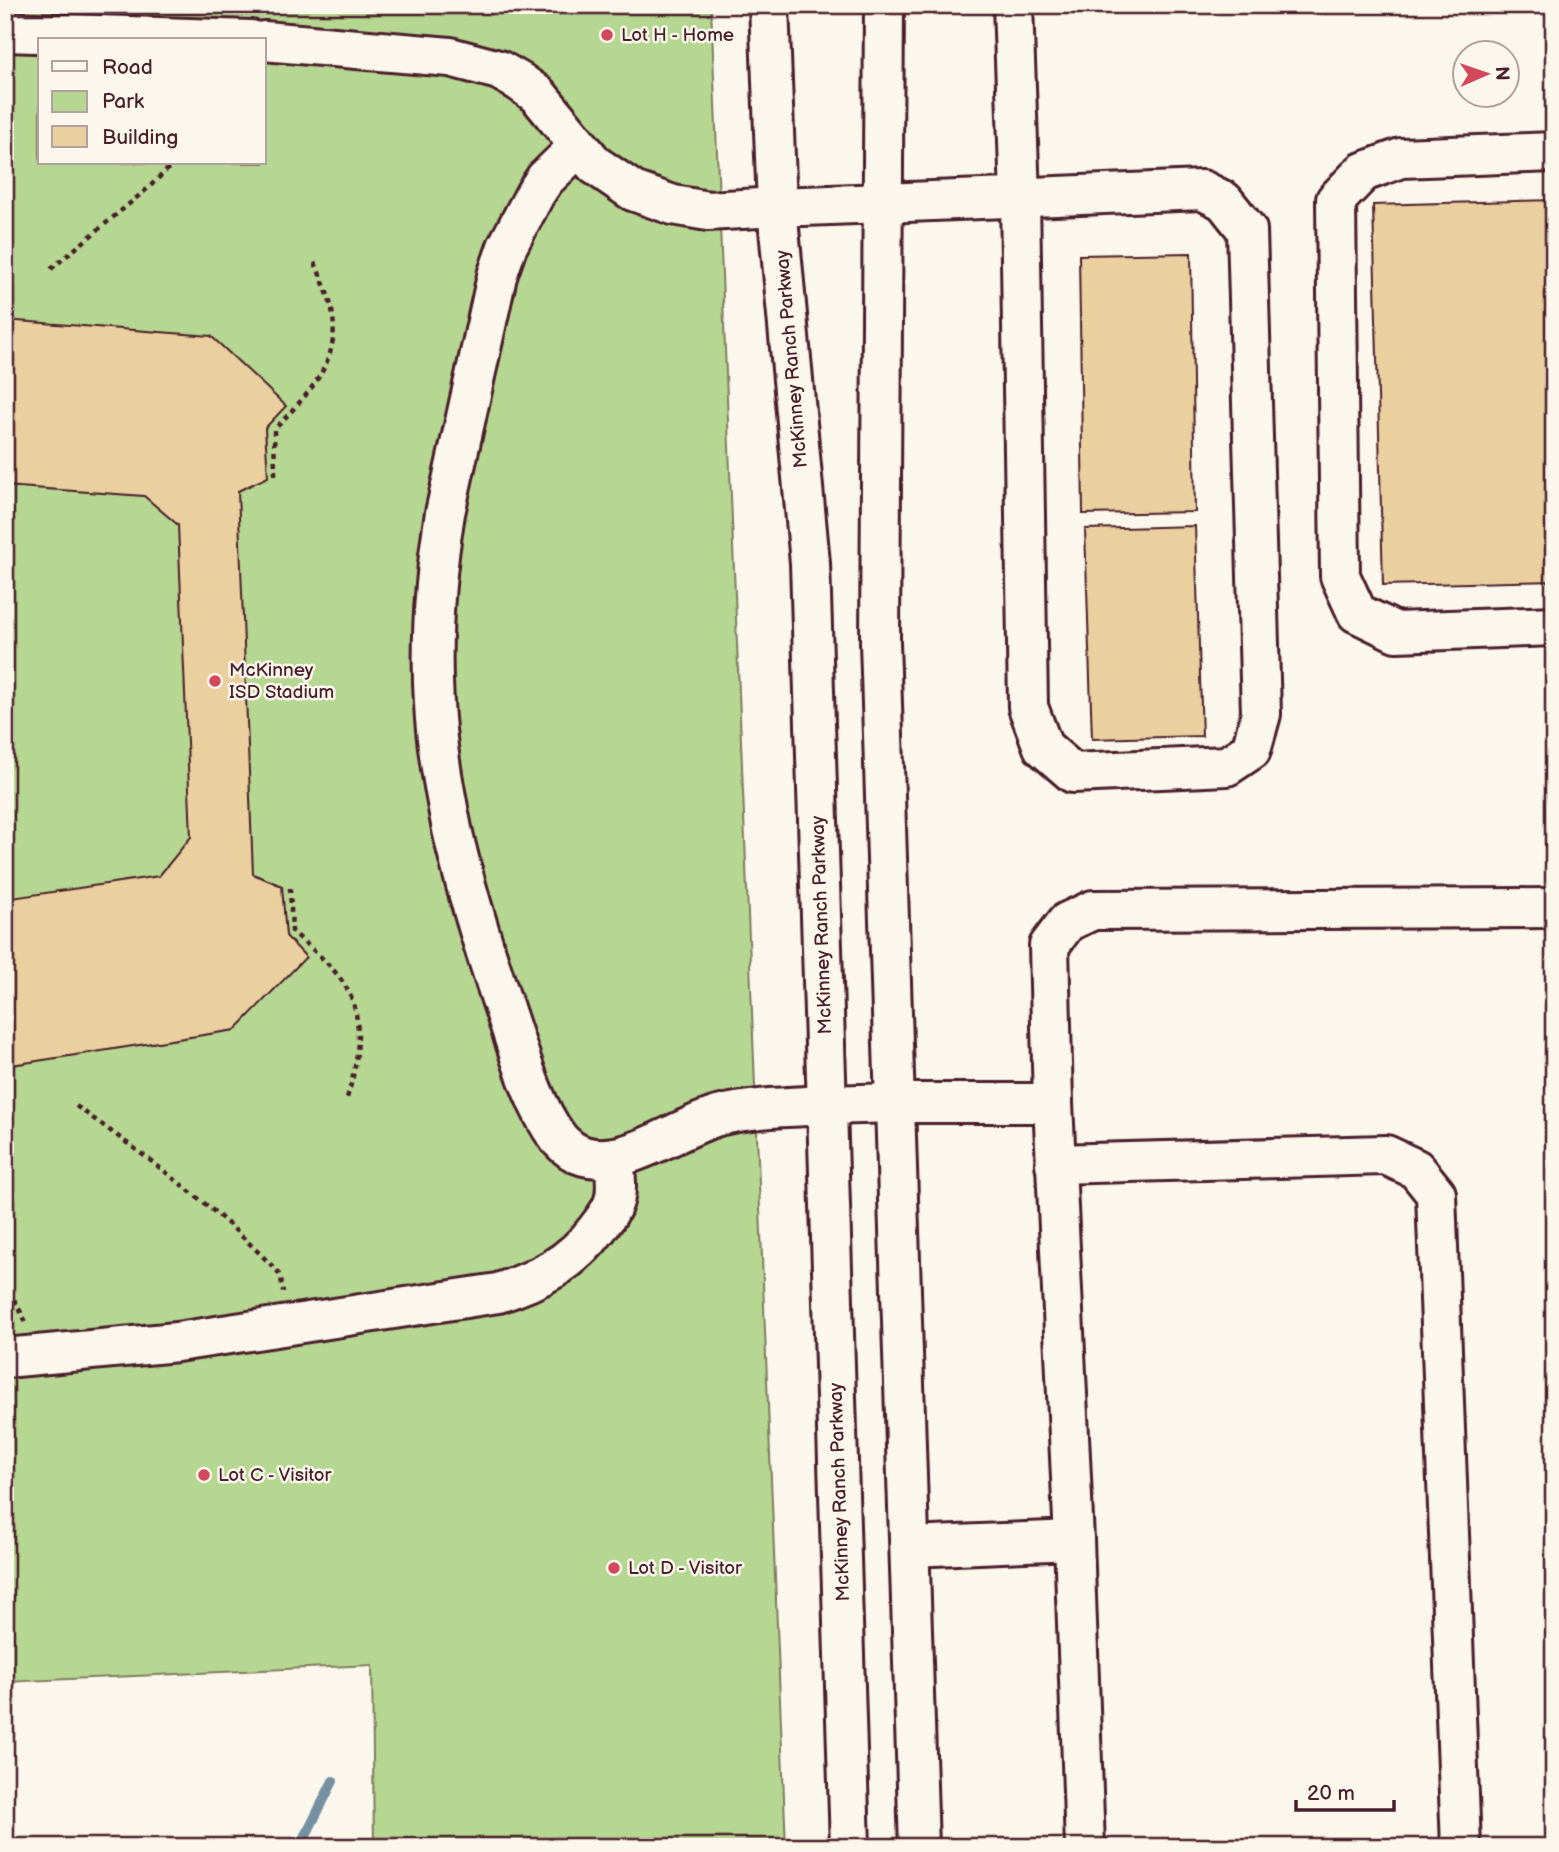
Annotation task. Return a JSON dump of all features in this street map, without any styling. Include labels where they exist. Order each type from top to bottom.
[{"type":"main road","name":"McKinney Ranch Parkway","points":[[769,5],[777,207],[810,563],[850,1847]]},
{"type":"main road","points":[[884,5],[880,628],[919,1847]]},
{"type":"main road","points":[[266,41],[450,57],[499,70],[538,95],[578,147],[612,179],[633,191],[673,205],[708,211],[777,207],[1020,197],[1202,190],[1224,201],[1247,230],[1261,714],[1251,750],[1227,766],[1073,774],[1043,747],[1028,707],[1020,197],[1013,5]]},
{"type":"main road","points":[[5,32],[190,38]]},
{"type":"main road","points":[[578,147],[545,179],[534,194],[507,247],[497,276],[439,551],[434,623],[434,704],[444,789],[465,885],[530,1087],[565,1145],[585,1157],[629,1154],[718,1116],[765,1109],[895,1103],[1052,1102]]},
{"type":"main road","points":[[1554,152],[1401,158],[1363,172],[1336,200],[1340,576],[1357,613],[1396,632],[1554,626]]},
{"type":"main road","points":[[1085,1847],[1074,1540],[1052,1102],[1049,946],[1067,922],[1093,910],[1554,908]]},
{"type":"main road","points":[[1055,1164],[1385,1156],[1416,1169],[1436,1194],[1461,1847]]},
{"type":"main road","points":[[5,1357],[124,1349],[288,1326],[498,1293],[529,1283],[549,1273],[586,1243],[612,1206],[616,1186],[614,1157]]},
{"type":"main road","points":[[910,1547],[1074,1540]]},
{"type":"path","points":[[51,269],[173,164]]},
{"type":"path","points":[[275,475],[274,430],[320,378],[331,346],[333,316],[314,260]]},
{"type":"path","points":[[290,888],[292,931],[344,982],[356,1017],[358,1050],[346,1101]]},
{"type":"path","points":[[76,1106],[187,1187],[237,1231],[276,1271],[281,1278],[288,1326]]},
{"type":"green space","points":[[5,5],[711,5],[786,1847],[374,1847],[372,1665],[5,1682]]},
{"type":"building","points":[[1554,200],[1554,581],[1383,585],[1373,205]]},
{"type":"building","points":[[1191,253],[1195,512],[1083,514],[1079,255]]},
{"type":"building","name":"McKinney ISD Stadium","points":[[5,320],[211,336],[286,406],[265,428],[268,477],[238,491],[253,874],[282,886],[286,936],[306,957],[235,1030],[5,1066],[5,899],[159,876],[191,837],[178,525],[144,496],[5,486]]},
{"type":"building","points":[[1195,526],[1202,736],[1092,739],[1085,529]]},
{"type":"waterway","points":[[300,1847],[333,1781]]},
{"type":"place","name":"Lot H - Home","points":[[607,35]]},
{"type":"place","name":"McKinney ISD Stadium","points":[[215,681]]},
{"type":"place","name":"Lot C - Visitor","points":[[204,1475]]},
{"type":"place","name":"Lot D - Visitor","points":[[614,1568]]}]
